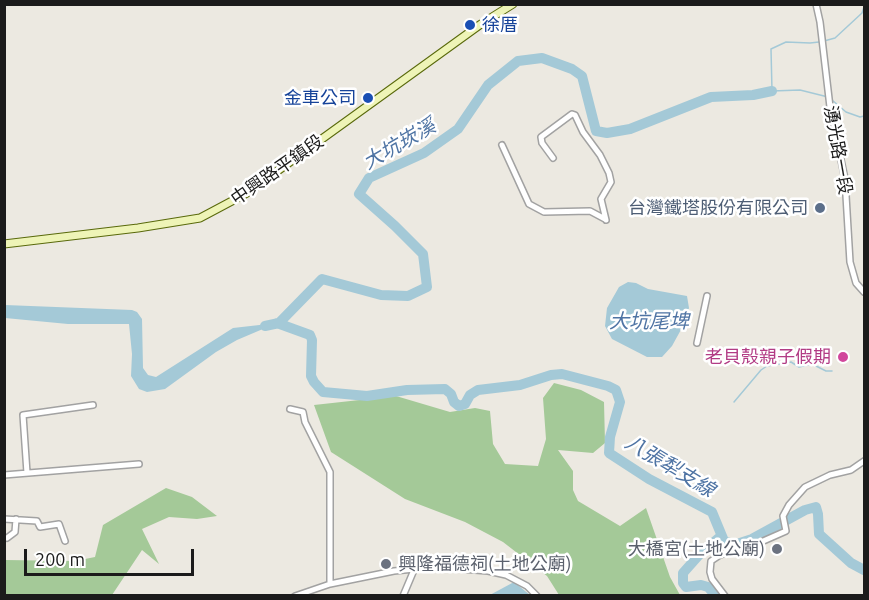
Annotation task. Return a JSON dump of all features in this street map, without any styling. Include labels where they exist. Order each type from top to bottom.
[{"type":"street","name":"中興路平鎮段","points":[[4,244],[200,218],[248,193],[481,24],[513,4]]},
{"type":"street","name":"湧光路一段","points":[[816,4],[830,107],[846,179],[850,262],[856,283],[864,292]]},
{"type":"street","points":[[502,145],[530,204],[544,212],[590,211],[601,215],[606,220],[601,199],[611,182],[609,173],[575,115],[572,114],[541,137],[542,143],[553,158]]},
{"type":"street","points":[[697,343],[707,296]]},
{"type":"street","points":[[27,473],[23,415],[93,405]]},
{"type":"street","points":[[290,409],[303,412],[305,422],[330,472],[330,585]]},
{"type":"street","points":[[725,596],[712,579],[711,561],[720,555],[786,531],[783,516],[789,505],[805,487],[830,475],[851,470],[864,461]]},
{"type":"street","points":[[4,475],[139,464]]},
{"type":"street","points":[[4,519],[37,521],[40,527],[59,524],[65,541]]},
{"type":"street","points":[[7,538],[15,532],[16,519]]},
{"type":"street","points":[[298,595],[330,585],[394,571],[435,567],[488,571],[506,576],[527,586],[537,596]]},
{"type":"street","points":[[404,596],[414,570]]},
{"type":"green space","points":[[554,383],[581,390],[604,402],[605,443],[593,453],[558,450],[573,471],[573,490],[578,501],[620,526],[646,508],[670,577],[680,595],[559,595],[547,576],[503,542],[465,522],[405,499],[331,452],[314,405],[396,396],[450,412],[475,408],[490,411],[493,444],[505,464],[538,466],[546,439],[543,398]]},
{"type":"green space","points":[[166,488],[192,497],[217,516],[197,519],[169,517],[142,529],[159,564],[142,550],[112,595],[5,595],[5,560],[75,561],[95,557],[103,525]]},
{"type":"water","name":"大坑尾埤","points":[[628,282],[648,289],[687,296],[689,308],[683,326],[672,346],[662,357],[647,357],[612,339],[605,326],[607,308],[619,287]]},
{"type":"water","points":[[5,305],[137,312],[142,319],[143,368],[148,375],[156,377],[233,328],[277,323],[237,340],[216,352],[165,389],[147,392],[139,389],[131,376],[132,354],[129,324],[68,324],[5,318]]},
{"type":"water","points":[[514,582],[530,595],[488,596]]},
{"type":"waterway","points":[[824,41],[835,38],[862,13],[864,7]]},
{"type":"waterway","points":[[819,42],[786,42],[771,49],[772,91],[800,90],[828,97]]},
{"type":"waterway","name":"大坑崁溪","points":[[265,326],[279,323],[322,279],[381,295],[408,296],[427,287],[423,254],[359,194],[369,178],[424,153],[458,129],[488,85],[518,61],[542,58],[572,69],[582,76],[596,131],[607,133],[630,129],[711,97],[753,95],[772,91]]},
{"type":"waterway","name":"大坑崁溪","points":[[832,100],[846,112],[860,117],[864,116]]},
{"type":"waterway","name":"八張犁支線","points":[[277,323],[310,335],[312,340],[311,376],[323,392],[367,396],[407,390],[445,389],[459,406],[465,404],[470,395],[478,390],[520,385],[551,375],[562,374],[608,386],[616,390],[620,402],[610,437],[609,453],[649,479],[712,512],[724,541],[734,545],[752,539],[805,510],[816,507],[819,534],[851,563],[864,570]]},
{"type":"waterway","points":[[734,402],[767,366],[791,362],[799,367],[812,364],[826,371],[832,371]]},
{"type":"waterway","name":"大坑崁溪","points":[[716,596],[708,587],[701,585],[686,587],[683,583],[683,573],[721,536]]},
{"type":"place","name":"徐厝","points":[[470,25]]},
{"type":"place","name":"金車公司","points":[[368,98]]},
{"type":"place","name":"台灣鐵塔股份有限公司","points":[[820,208]]},
{"type":"place","name":"老貝殼親子假期","points":[[843,357]]},
{"type":"place","name":"大橋宮(土地公廟)","points":[[777,549]]},
{"type":"place","name":"興隆福德祠(土地公廟)","points":[[386,564]]}]
